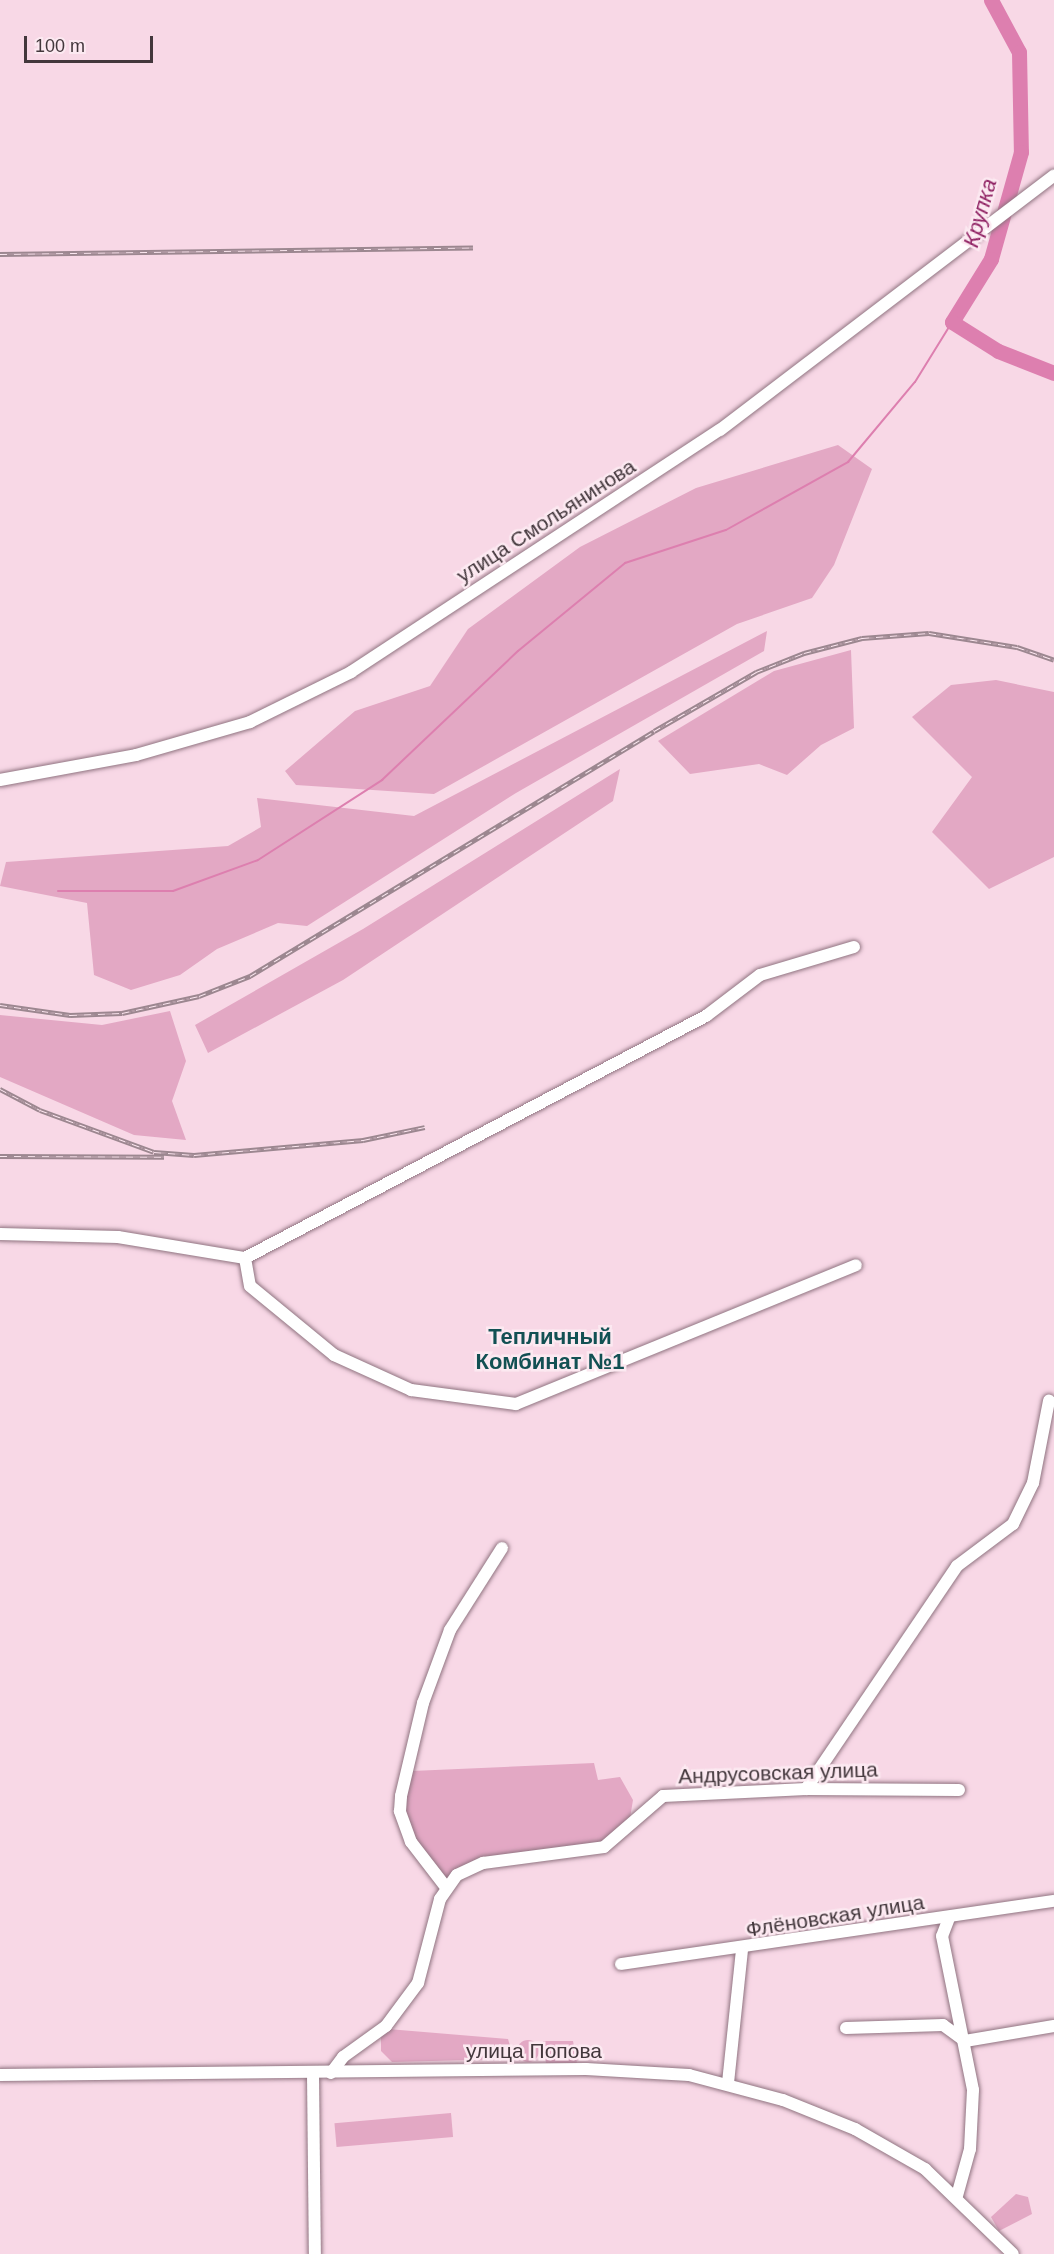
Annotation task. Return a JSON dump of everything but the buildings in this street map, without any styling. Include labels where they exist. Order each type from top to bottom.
[{"type":"street","name":"улица Смольянинова","points":[[0,780],[136,755],[250,723],[351,672],[720,430],[1054,176]]},
{"type":"street","points":[[0,1234],[118,1237],[246,1258],[706,1016],[760,975],[854,947]]},
{"type":"street","points":[[246,1258],[250,1286],[334,1354],[411,1390],[516,1404],[856,1265]]},
{"type":"street","points":[[806,1789],[957,1566],[1013,1524],[1033,1483],[1049,1401]]},
{"type":"street","points":[[331,2073],[343,2056],[386,2026],[418,1983],[445,1886],[411,1842],[400,1811],[401,1796],[423,1703],[450,1630],[502,1548]]},
{"type":"street","name":"Андрусовская улица","points":[[445,1886],[483,1863],[604,1847],[663,1796],[806,1789],[959,1790]]},
{"type":"street","name":"Флёновская улица","points":[[621,1964],[742,1950],[1054,1901]]},
{"type":"street","points":[[949,1918],[942,1936],[954,2017],[965,2041],[974,2090],[970,2149],[957,2196]]},
{"type":"street","points":[[728,2083],[742,1950]]},
{"type":"street","points":[[846,2028],[943,2025],[965,2041],[1054,2026]]},
{"type":"street","name":"улица Попова","points":[[0,2075],[313,2074],[586,2069],[728,2083],[855,2129],[925,2169],[957,2196],[1013,2254]]},
{"type":"street","points":[[313,2074],[315,2254]]},
{"type":"shaded area","points":[[838,445],[872,469],[834,565],[812,598],[737,624],[434,794],[296,785],[285,771],[355,711],[430,686],[468,629],[580,547],[696,488]]},
{"type":"shaded area","points":[[767,631],[764,651],[516,793],[307,926],[278,923],[217,949],[180,975],[131,990],[94,975],[87,903],[0,886],[6,862],[228,846],[261,827],[257,798],[414,816]]},
{"type":"shaded area","points":[[851,650],[854,728],[821,745],[787,775],[759,764],[690,774],[658,741],[774,671]]},
{"type":"shaded area","points":[[996,680],[1054,692],[1054,857],[989,889],[932,832],[972,777],[912,717],[951,685]]},
{"type":"shaded area","points":[[620,769],[613,801],[343,980],[208,1053],[195,1025],[363,929]]},
{"type":"shaded area","points":[[170,1011],[186,1061],[172,1101],[186,1140],[134,1135],[0,1077],[0,1015],[102,1025]]},
{"type":"shaded area","points":[[594,1763],[598,1780],[620,1777],[633,1800],[630,1818],[602,1842],[456,1870],[444,1880],[413,1839],[404,1810],[412,1771]]},
{"type":"shaded area","points":[[388,2029],[508,2039],[514,2059],[392,2062],[381,2051],[381,2036]]},
{"type":"shaded area","points":[[528,2040],[536,2043],[539,2051],[536,2059],[528,2062],[520,2059],[517,2051],[520,2043]]},
{"type":"shaded area","points":[[543,2041],[573,2041],[577,2063],[546,2064]]},
{"type":"shaded area","points":[[451,2113],[453,2137],[337,2147],[334,2123]]},
{"type":"shaded area","points":[[1016,2194],[1028,2197],[1032,2214],[999,2231],[991,2217]]},
{"type":"waterway","name":"Крупка","points":[[991,0],[1019,52],[1021,152],[991,259],[952,322],[998,351],[1054,373]]},
{"type":"waterway","points":[[58,891],[173,891],[258,860],[382,780],[518,651],[625,563],[726,530],[848,462],[915,382],[952,322]]},
{"type":"railway","points":[[0,254],[473,247]]},
{"type":"railway","points":[[0,1005],[70,1015],[122,1013],[199,996],[250,976],[654,731],[756,672],[804,653],[862,638],[929,633],[1017,647],[1054,660]]},
{"type":"railway","points":[[0,1089],[40,1110],[154,1152],[194,1155],[363,1140],[425,1127]]},
{"type":"railway","points":[[0,1156],[164,1157]]},
{"type":"district","name":"Тепличный Комбинат №1","points":[[550,1348]]}]
